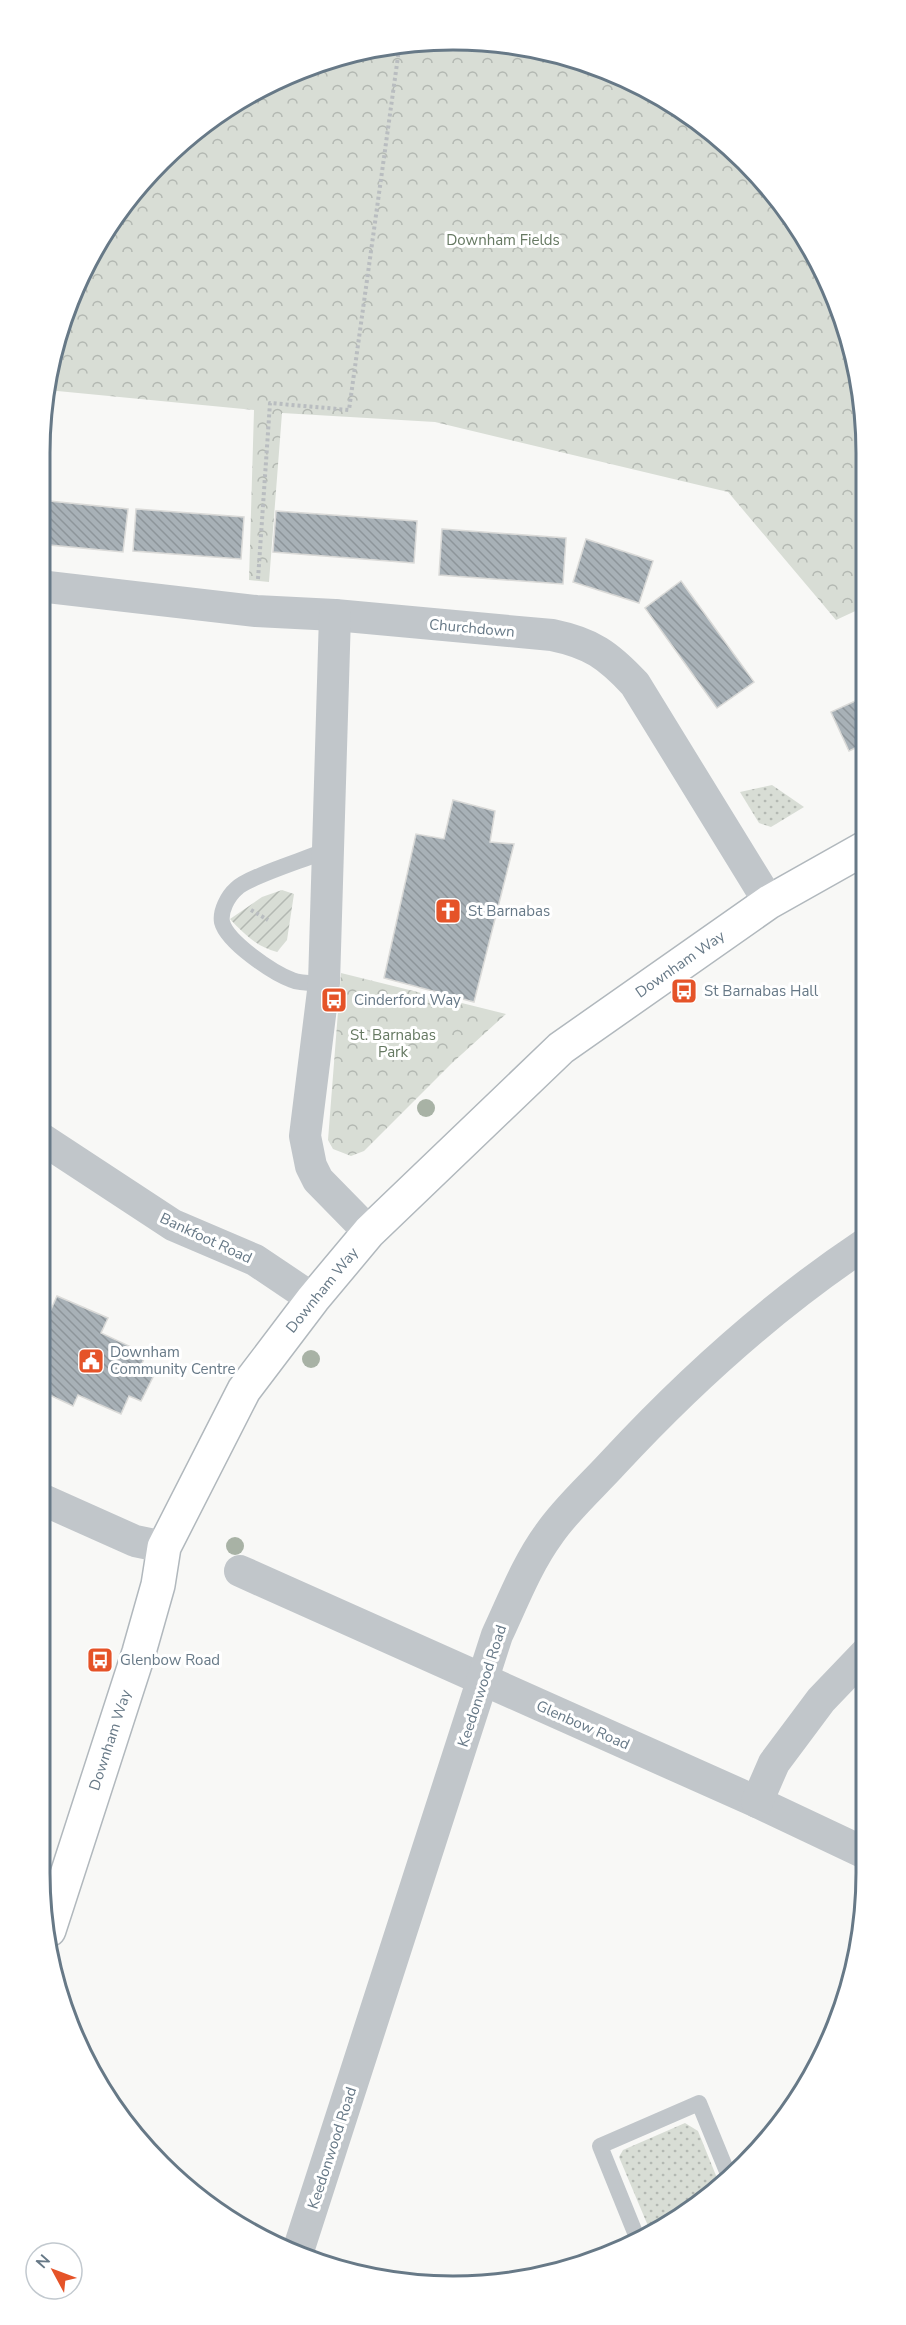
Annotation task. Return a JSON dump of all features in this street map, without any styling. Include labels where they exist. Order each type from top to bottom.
[{"type":"street","name":"Churchdown","points":[[50,587],[256,611],[335,615],[552,635],[579,641],[600,652],[635,684],[769,902]]},
{"type":"street","points":[[335,615],[330,854],[324,983],[304,1136],[311,1166],[318,1180],[369,1232]]},
{"type":"street","name":"Downham Way","points":[[52,1920],[139,1652],[158,1585],[164,1547],[244,1390],[313,1299],[369,1232],[561,1048],[769,902],[856,853]]},
{"type":"street","name":"Bankfoot Road","points":[[50,1144],[172,1225],[255,1260],[313,1299]]},
{"type":"street","name":"Keedonwood Road","points":[[300,2245],[497,1635],[525,1575],[549,1533],[660,1412],[748,1331],[827,1269],[856,1250]]},
{"type":"street","points":[[50,1503],[135,1541],[164,1547]]},
{"type":"street","name":"Glenbow Road","points":[[240,1571],[757,1802],[856,1849]]},
{"type":"street","points":[[757,1802],[781,1754],[821,1700],[856,1663]]},
{"type":"lane","points":[[324,983],[293,981],[264,964],[238,944],[225,929],[221,919],[226,902],[237,887],[317,854],[330,854]]},
{"type":"lane","points":[[635,2232],[600,2146],[699,2103],[726,2169]]},
{"type":"path","points":[[256,611],[270,403],[348,410],[398,53]]},
{"type":"path","points":[[247,908],[268,920]]},
{"type":"green space","name":"Downham Fields","points":[[427,50],[479,50],[532,57],[583,71],[631,91],[655,104],[699,133],[719,150],[773,207],[815,275],[843,349],[853,400],[856,427],[856,611],[836,620],[728,492],[435,422],[282,413],[269,582],[249,580],[254,410],[54,391],[71,323],[91,275],[133,207],[168,168],[207,133],[275,91],[323,71],[374,57]]},
{"type":"green space","points":[[772,785],[804,807],[771,827],[759,823],[740,792]]},
{"type":"green space","points":[[282,890],[294,894],[287,940],[277,952],[257,943],[230,919],[262,897]]},
{"type":"green space","name":"St. Barnabas Park","points":[[341,973],[506,1014],[451,1064],[364,1151],[351,1156],[333,1149],[328,1140]]},
{"type":"green space","points":[[685,2123],[698,2131],[717,2177],[699,2192],[648,2225],[619,2157],[623,2150]]},
{"type":"building","points":[[50,501],[128,509],[123,552],[50,545]]},
{"type":"building","points":[[136,509],[244,517],[241,559],[133,551]]},
{"type":"building","points":[[276,511],[417,521],[414,563],[273,552]]},
{"type":"building","points":[[442,529],[566,538],[563,584],[439,575]]},
{"type":"building","points":[[586,539],[653,561],[639,603],[573,582]]},
{"type":"building","points":[[681,581],[754,682],[717,708],[645,608]]},
{"type":"building","points":[[856,701],[856,748],[849,751],[831,712]]},
{"type":"building","name":"St Barnabas","points":[[453,800],[495,811],[490,842],[514,844],[474,1002],[384,978],[416,834],[444,839]]},
{"type":"building","name":"Downham Community Centre","points":[[57,1296],[108,1318],[101,1333],[146,1354],[140,1368],[154,1375],[141,1401],[129,1396],[121,1414],[78,1395],[73,1406],[50,1395],[50,1312]]},
{"type":"place","name":"St Barnabas","points":[[448,911]]},
{"type":"place","name":"St Barnabas Hall","points":[[684,991]]},
{"type":"place","name":"Cinderford Way","points":[[334,1000]]},
{"type":"place","name":"Downham Community Centre","points":[[91,1361]]},
{"type":"place","name":"Glenbow Road","points":[[100,1660]]}]
